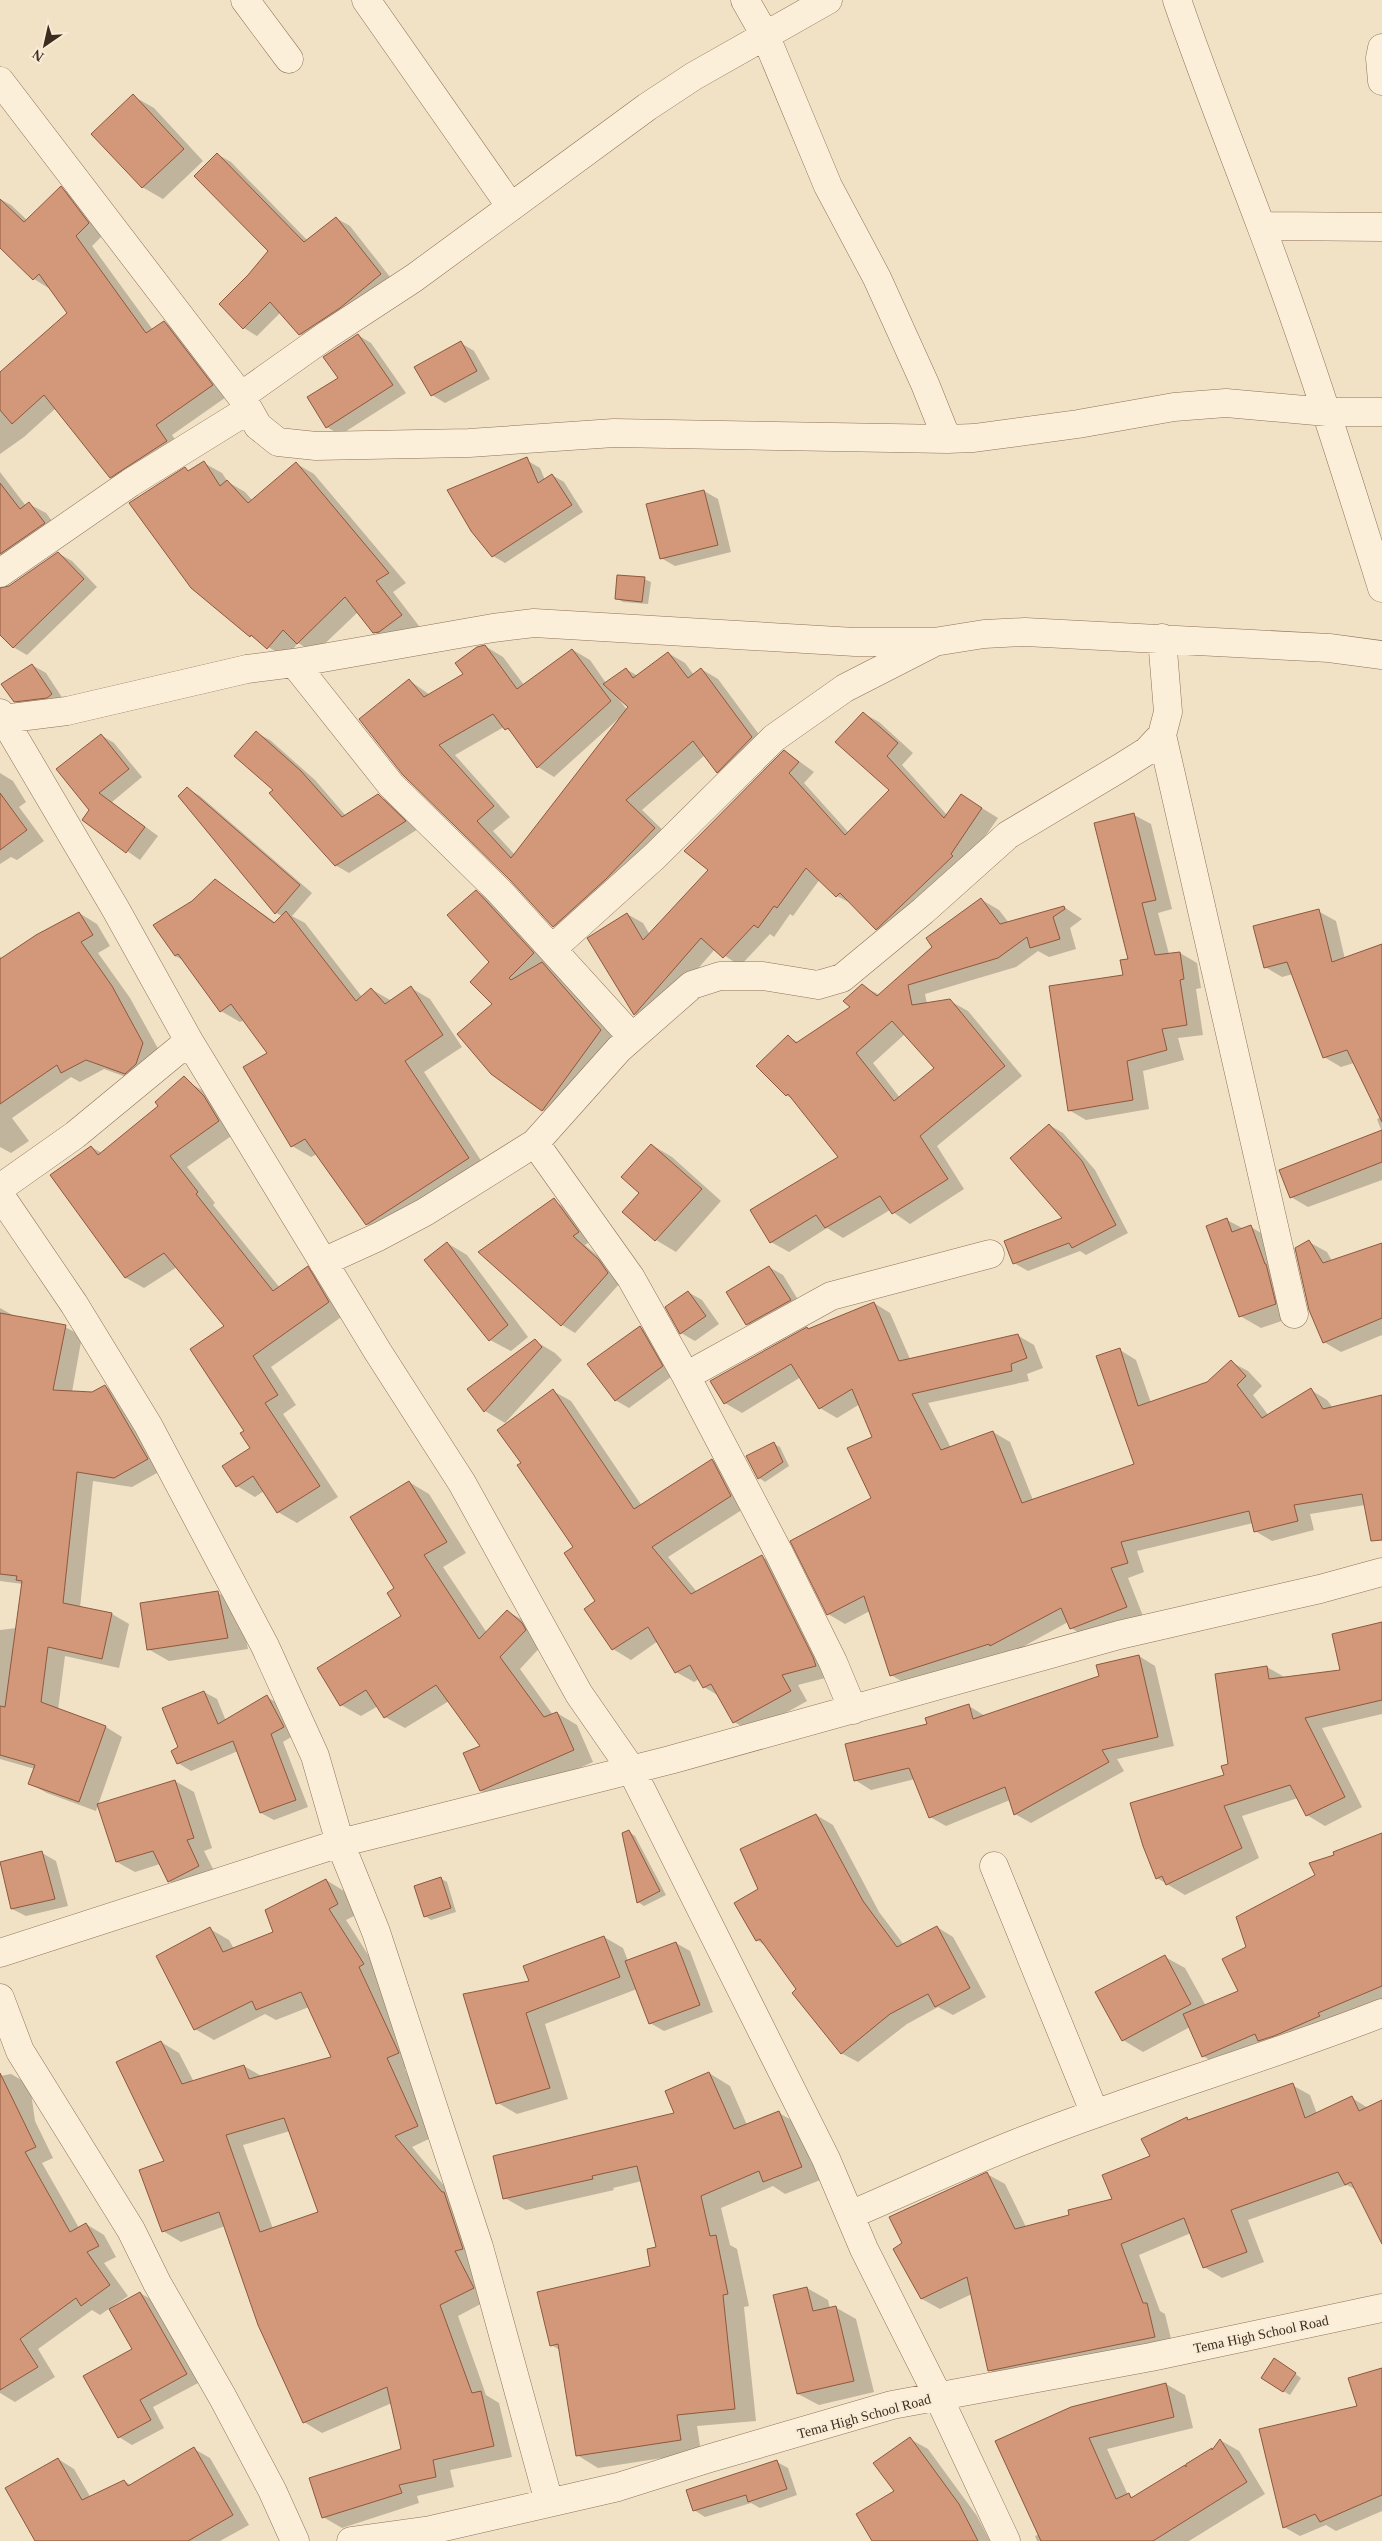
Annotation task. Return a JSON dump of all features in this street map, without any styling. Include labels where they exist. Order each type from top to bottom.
[{"type":"street","points":[[245,0],[289,59]]},
{"type":"street","points":[[366,0],[512,207]]},
{"type":"street","points":[[745,0],[766,37],[828,186],[877,278],[925,384],[947,439]]},
{"type":"street","points":[[0,573],[244,403],[326,335],[414,278],[647,107],[694,76],[766,37],[828,0]]},
{"type":"street","points":[[1177,0],[1201,71],[1261,226],[1327,412],[1382,588]]},
{"type":"street","points":[[1382,48],[1380,58],[1382,81]]},
{"type":"street","points":[[0,80],[244,403],[258,426],[278,442],[316,446],[469,443],[614,433],[947,439],[974,438],[1078,424],[1174,407],[1226,403],[1327,412],[1382,412]]},
{"type":"street","points":[[1261,226],[1382,227]]},
{"type":"street","points":[[1006,2541],[938,2396],[864,2249],[826,2159],[631,1769],[579,1694],[462,1483],[378,1352],[189,1041],[115,908],[2,716],[67,711],[247,669],[294,663],[493,628],[534,624],[855,642],[934,642],[984,634],[1026,632],[1329,648],[1382,655]]},
{"type":"street","points":[[1162,638],[1168,712],[1162,735],[1294,1314]]},
{"type":"street","points":[[554,948],[655,856],[774,738],[845,688],[934,642]]},
{"type":"street","points":[[294,663],[386,779],[554,948],[632,1037]]},
{"type":"street","points":[[323,1262],[378,1237],[425,1212],[534,1143],[632,1037],[692,985],[720,976],[763,976],[818,984],[842,978],[923,911],[1008,835],[1140,755],[1162,735]]},
{"type":"street","points":[[0,1188],[75,1135],[189,1041]]},
{"type":"street","points":[[534,1143],[631,1278],[686,1376],[779,1553],[833,1662],[853,1710]]},
{"type":"street","points":[[0,1195],[32,1239],[110,1358],[148,1425],[265,1646],[315,1756],[340,1843],[376,1932],[479,2247],[549,2502]]},
{"type":"street","points":[[686,1376],[831,1296],[990,1254]]},
{"type":"street","points":[[0,1953],[340,1843],[853,1710],[1119,1635],[1320,1589],[1382,1572]]},
{"type":"street","points":[[994,1866],[1095,2114]]},
{"type":"street","points":[[0,1998],[20,2051],[131,2230],[157,2283],[222,2396],[272,2490],[295,2541]]},
{"type":"street","points":[[850,2215],[1016,2143],[1190,2080],[1298,2046],[1382,2014]]},
{"type":"street","name":"Tema High School Road","points":[[351,2541],[431,2530],[618,2487],[892,2405],[1151,2357],[1382,2308]]},
{"type":"building","points":[[133,94],[184,149],[142,188],[91,134]]},
{"type":"building","points":[[217,153],[304,242],[336,217],[381,274],[340,308],[299,335],[270,302],[243,329],[219,304],[248,275],[268,251],[194,176]]},
{"type":"building","points":[[61,186],[89,223],[76,236],[146,333],[164,321],[213,385],[156,425],[167,441],[110,478],[44,395],[12,424],[0,410],[0,372],[67,313],[39,274],[33,280],[0,248],[0,199],[24,222]]},
{"type":"building","points":[[358,334],[393,385],[326,428],[307,397],[338,378],[323,357]]},
{"type":"building","points":[[461,341],[477,371],[431,396],[414,367]]},
{"type":"building","points":[[527,457],[538,483],[552,474],[572,505],[492,557],[471,531],[447,490]]},
{"type":"building","points":[[204,461],[220,486],[227,480],[248,503],[296,462],[389,573],[376,581],[402,615],[379,632],[373,633],[345,597],[297,644],[283,630],[267,649],[251,635],[250,637],[191,588],[129,503],[185,467],[188,471]]},
{"type":"building","points":[[0,483],[20,509],[29,502],[45,523],[0,554]]},
{"type":"building","points":[[704,490],[718,545],[660,559],[646,504]]},
{"type":"building","points":[[58,552],[84,579],[13,648],[0,635],[0,588],[9,586]]},
{"type":"building","points":[[617,575],[645,577],[642,602],[615,599]]},
{"type":"building","points":[[485,645],[517,689],[572,649],[611,701],[537,768],[508,728],[505,730],[493,714],[439,745],[494,806],[477,821],[511,858],[628,707],[603,684],[626,668],[633,678],[668,652],[688,678],[701,668],[752,737],[717,773],[693,741],[626,800],[655,828],[606,879],[553,927],[510,880],[403,775],[359,719],[409,679],[424,697],[463,674],[455,663],[477,647]]},
{"type":"building","points":[[32,664],[52,694],[47,698],[14,702],[1,684]]},
{"type":"building","points":[[863,712],[898,743],[887,756],[944,818],[961,794],[982,808],[951,854],[953,856],[876,930],[840,893],[836,897],[806,868],[777,908],[774,906],[758,928],[754,925],[723,958],[701,938],[634,1015],[587,938],[627,913],[643,940],[708,870],[684,851],[784,750],[799,762],[789,773],[845,835],[889,790],[835,742]]},
{"type":"building","points":[[256,731],[301,771],[342,817],[378,794],[406,821],[335,866],[269,793],[273,790],[234,756]]},
{"type":"building","points":[[101,734],[129,769],[99,793],[145,827],[126,853],[82,820],[89,810],[56,769]]},
{"type":"building","points":[[187,787],[300,885],[275,914],[178,796]]},
{"type":"building","points":[[0,793],[27,830],[0,850]]},
{"type":"building","points":[[1134,813],[1156,900],[1142,903],[1155,955],[1180,952],[1184,979],[1180,980],[1187,1025],[1162,1029],[1167,1050],[1127,1061],[1133,1100],[1068,1111],[1049,986],[1123,975],[1120,960],[1128,959],[1094,823]]},
{"type":"building","points":[[215,879],[274,923],[286,911],[356,1001],[371,988],[385,1004],[411,986],[443,1035],[405,1061],[469,1158],[366,1225],[305,1139],[291,1147],[243,1067],[267,1053],[231,1004],[220,1012],[178,954],[175,956],[153,925],[192,901]]},
{"type":"building","points":[[476,890],[534,953],[509,978],[511,980],[542,962],[601,1030],[542,1111],[491,1074],[457,1034],[492,1004],[470,982],[489,962],[447,915]]},
{"type":"building","points":[[981,898],[1000,924],[1064,906],[1065,909],[1053,917],[1060,939],[1030,948],[1027,937],[998,958],[908,985],[912,1005],[950,999],[1005,1066],[920,1136],[948,1179],[892,1214],[880,1196],[825,1228],[816,1215],[770,1243],[750,1210],[838,1157],[788,1094],[786,1096],[756,1066],[788,1035],[796,1043],[850,1007],[843,1001],[862,984],[877,996],[932,947],[926,938]],"holes":[[[892,1021],[934,1068],[894,1101],[856,1053]]]},
{"type":"building","points":[[1319,909],[1332,962],[1382,944],[1382,1122],[1347,1050],[1323,1058],[1287,962],[1264,968],[1253,926]]},
{"type":"building","points":[[79,912],[93,935],[81,942],[112,986],[143,1043],[136,1064],[125,1074],[86,1060],[61,1073],[57,1065],[0,1104],[0,959],[36,935]]},
{"type":"building","points":[[184,1076],[204,1096],[219,1121],[170,1156],[198,1192],[196,1194],[273,1291],[308,1266],[329,1302],[253,1356],[278,1395],[265,1403],[320,1486],[277,1513],[253,1476],[236,1487],[222,1466],[250,1448],[240,1433],[244,1431],[190,1349],[224,1326],[164,1253],[125,1278],[50,1175],[91,1146],[98,1155],[158,1106],[155,1102]]},
{"type":"building","points":[[1049,1124],[1082,1161],[1116,1225],[1072,1248],[1069,1243],[1013,1264],[1004,1241],[1062,1218],[1010,1158]]},
{"type":"building","points":[[1382,1130],[1382,1162],[1290,1198],[1279,1170]]},
{"type":"building","points":[[651,1144],[702,1189],[655,1241],[622,1212],[639,1193],[621,1177]]},
{"type":"building","points":[[554,1198],[579,1232],[573,1236],[599,1260],[608,1273],[561,1326],[478,1252]]},
{"type":"building","points":[[1227,1218],[1232,1232],[1251,1225],[1266,1264],[1276,1304],[1239,1317],[1206,1226]]},
{"type":"building","points":[[1309,1240],[1323,1263],[1382,1243],[1382,1318],[1323,1343],[1309,1310],[1295,1248]]},
{"type":"building","points":[[447,1242],[508,1325],[489,1341],[424,1260]]},
{"type":"building","points":[[769,1266],[791,1300],[746,1325],[726,1292]]},
{"type":"building","points":[[688,1291],[706,1316],[680,1334],[665,1307]]},
{"type":"building","points":[[874,1302],[899,1361],[1018,1334],[1027,1358],[1011,1364],[1012,1371],[912,1394],[941,1450],[993,1431],[1022,1503],[1134,1464],[1096,1356],[1120,1348],[1138,1406],[1207,1382],[1231,1360],[1246,1376],[1237,1385],[1262,1418],[1311,1388],[1323,1409],[1382,1395],[1382,1540],[1371,1541],[1362,1494],[1294,1505],[1298,1521],[1254,1532],[1249,1511],[1121,1542],[1128,1563],[1111,1568],[1127,1607],[1070,1629],[1061,1608],[990,1646],[989,1644],[890,1676],[864,1596],[827,1615],[790,1541],[871,1498],[847,1448],[872,1437],[852,1389],[819,1409],[791,1364],[724,1404],[710,1381],[807,1327],[808,1329]]},
{"type":"building","points":[[0,1313],[66,1325],[53,1390],[92,1392],[105,1385],[148,1459],[114,1478],[77,1472],[63,1603],[112,1613],[102,1659],[48,1647],[41,1702],[106,1726],[79,1802],[28,1784],[35,1765],[0,1755],[0,1706],[5,1707],[22,1581],[16,1580],[17,1576],[0,1574]]},
{"type":"building","points":[[640,1326],[663,1366],[615,1401],[587,1364]]},
{"type":"building","points":[[535,1339],[542,1347],[484,1412],[467,1389]]},
{"type":"building","points":[[553,1389],[634,1509],[712,1459],[731,1496],[652,1547],[691,1594],[762,1555],[816,1666],[782,1675],[791,1691],[733,1723],[711,1684],[703,1688],[690,1665],[675,1673],[648,1627],[612,1650],[584,1609],[595,1601],[564,1553],[573,1547],[517,1465],[521,1463],[497,1430]]},
{"type":"building","points":[[774,1442],[783,1462],[758,1479],[746,1456]]},
{"type":"building","points":[[409,1481],[447,1542],[424,1555],[479,1639],[507,1610],[522,1623],[526,1630],[500,1657],[544,1717],[557,1712],[574,1750],[480,1791],[463,1753],[480,1746],[436,1685],[384,1718],[366,1690],[340,1706],[317,1668],[401,1616],[387,1593],[394,1588],[350,1517]]},
{"type":"building","points":[[218,1591],[228,1638],[147,1650],[140,1603]]},
{"type":"building","points":[[1382,1622],[1382,1700],[1305,1718],[1345,1797],[1306,1816],[1290,1785],[1224,1806],[1242,1848],[1166,1885],[1162,1876],[1156,1879],[1143,1846],[1130,1803],[1224,1775],[1221,1766],[1228,1764],[1215,1674],[1267,1666],[1269,1679],[1340,1670],[1332,1634]]},
{"type":"building","points":[[1139,1655],[1158,1737],[1102,1750],[1109,1762],[1014,1815],[1005,1787],[929,1818],[909,1768],[854,1781],[845,1744],[927,1724],[925,1718],[969,1704],[973,1719],[1099,1676],[1096,1665]]},
{"type":"building","points":[[204,1691],[218,1724],[267,1695],[284,1727],[271,1734],[296,1800],[260,1813],[233,1741],[177,1764],[171,1751],[178,1747],[162,1708]]},
{"type":"building","points":[[175,1780],[194,1838],[187,1840],[199,1866],[168,1882],[153,1851],[116,1862],[97,1804]]},
{"type":"building","points":[[816,1814],[863,1901],[897,1947],[937,1926],[970,1988],[935,2007],[928,1994],[890,2014],[841,2054],[792,1993],[796,1989],[760,1939],[756,1941],[734,1903],[758,1889],[740,1849]]},
{"type":"building","points":[[629,1830],[660,1891],[637,1903],[622,1833]]},
{"type":"building","points":[[1382,1833],[1382,1986],[1318,2013],[1320,2016],[1274,2036],[1258,2041],[1255,2034],[1202,2057],[1183,2014],[1238,1991],[1222,1959],[1246,1947],[1236,1917],[1315,1875],[1309,1863],[1334,1855],[1333,1852]]},
{"type":"building","points":[[42,1851],[55,1899],[11,1909],[0,1862]]},
{"type":"building","points":[[441,1877],[451,1908],[424,1917],[414,1886]]},
{"type":"building","points":[[326,1879],[338,1904],[329,1909],[364,1964],[359,1967],[399,2053],[387,2058],[418,2126],[395,2136],[442,2192],[444,2192],[463,2249],[455,2251],[474,2288],[440,2305],[472,2393],[481,2391],[494,2446],[433,2460],[436,2477],[399,2485],[402,2493],[322,2518],[309,2478],[401,2449],[387,2387],[303,2423],[258,2325],[219,2212],[162,2232],[139,2170],[164,2161],[116,2062],[161,2041],[182,2084],[244,2065],[249,2079],[331,2057],[301,1992],[256,2010],[252,2001],[194,2030],[156,1956],[210,1927],[223,1952],[273,1932],[265,1910]],"holes":[[[284,2118],[318,2212],[260,2232],[226,2135]]]},
{"type":"building","points":[[604,1936],[620,1977],[526,2013],[550,2088],[496,2104],[463,1994],[529,1981],[523,1966]]},
{"type":"building","points":[[676,1942],[700,2005],[649,2024],[625,1961]]},
{"type":"building","points":[[1165,1955],[1191,2004],[1122,2041],[1095,1992]]},
{"type":"building","points":[[709,2072],[734,2129],[779,2111],[802,2167],[763,2182],[759,2171],[701,2196],[710,2236],[716,2235],[728,2294],[723,2295],[735,2409],[677,2415],[681,2440],[576,2456],[558,2344],[550,2346],[537,2292],[650,2266],[647,2249],[656,2247],[637,2166],[592,2176],[593,2179],[503,2199],[493,2156],[674,2113],[665,2091]]},
{"type":"building","points":[[0,2073],[36,2147],[25,2152],[70,2232],[86,2223],[99,2246],[87,2252],[110,2285],[81,2306],[76,2298],[20,2339],[38,2367],[0,2390]]},
{"type":"building","points":[[1293,2083],[1305,2118],[1352,2096],[1359,2111],[1382,2100],[1382,2244],[1351,2182],[1345,2185],[1338,2172],[1231,2210],[1247,2252],[1203,2268],[1184,2218],[1121,2244],[1143,2303],[1147,2303],[1155,2337],[988,2371],[967,2277],[921,2299],[893,2249],[902,2243],[889,2217],[987,2172],[1015,2229],[1069,2215],[1068,2210],[1112,2199],[1102,2175],[1150,2156],[1141,2139],[1187,2117],[1188,2120]]},
{"type":"building","points":[[807,2287],[813,2311],[836,2306],[854,2381],[797,2394],[773,2295]]},
{"type":"building","points":[[140,2292],[187,2374],[140,2400],[151,2420],[118,2438],[83,2376],[132,2349],[109,2309]]},
{"type":"building","points":[[1274,2358],[1296,2373],[1283,2392],[1261,2378]]},
{"type":"building","points":[[1382,2368],[1382,2495],[1320,2522],[1315,2514],[1283,2528],[1259,2429],[1357,2406],[1348,2378]]},
{"type":"building","points":[[1166,2383],[1174,2417],[1089,2438],[1116,2499],[1129,2493],[1131,2498],[1185,2465],[1186,2467],[1186,2464],[1212,2448],[1212,2450],[1220,2439],[1247,2482],[1153,2541],[1041,2541],[995,2441],[1071,2407]]},
{"type":"building","points":[[910,2437],[959,2504],[978,2541],[872,2541],[856,2514],[894,2491],[873,2463]]},
{"type":"building","points":[[194,2447],[233,2515],[188,2541],[35,2541],[5,2488],[58,2458],[82,2500],[124,2480],[128,2486]]},
{"type":"building","points":[[777,2460],[787,2489],[748,2502],[746,2495],[693,2511],[686,2490]]}]
